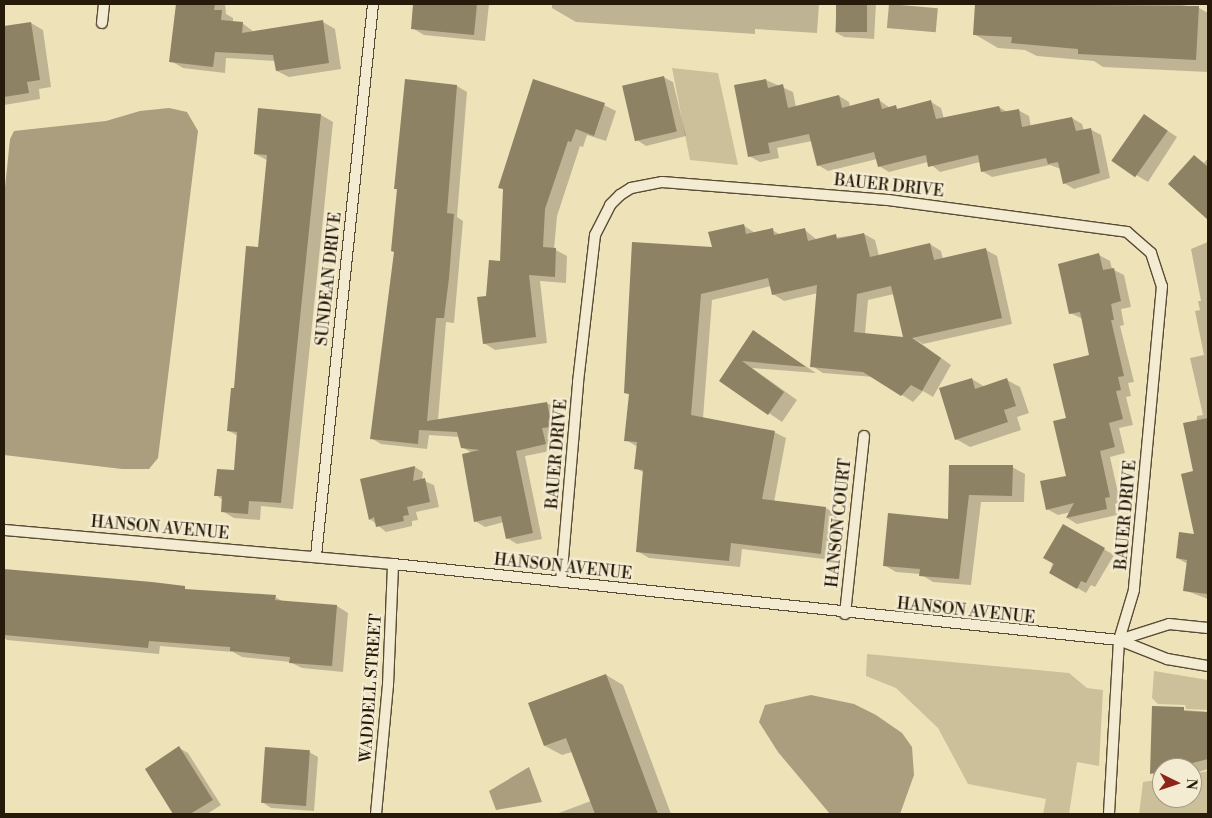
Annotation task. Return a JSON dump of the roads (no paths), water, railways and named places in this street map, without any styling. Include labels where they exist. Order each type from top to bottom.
[{"type":"lane","points":[[102,23],[104,4]]},
{"type":"lane","name":"SUNDEAN DRIVE","points":[[316,556],[373,4]]},
{"type":"lane","name":"BAUER DRIVE","points":[[561,582],[578,382],[595,235],[610,205],[631,188],[662,182],[877,199],[1109,228],[1127,232],[1151,253],[1162,286],[1134,590],[1119,640],[1109,814]]},
{"type":"lane","name":"HANSON COURT","points":[[845,614],[864,436]]},
{"type":"lane","name":"HANSON AVENUE","points":[[4,530],[316,556],[845,614],[1119,640],[1167,659],[1208,666]]},
{"type":"lane","name":"WADDELL STREET","points":[[376,814],[388,684],[393,564]]},
{"type":"lane","name":"HANSON AVENUE","points":[[1119,640],[1169,624],[1208,628]]}]
